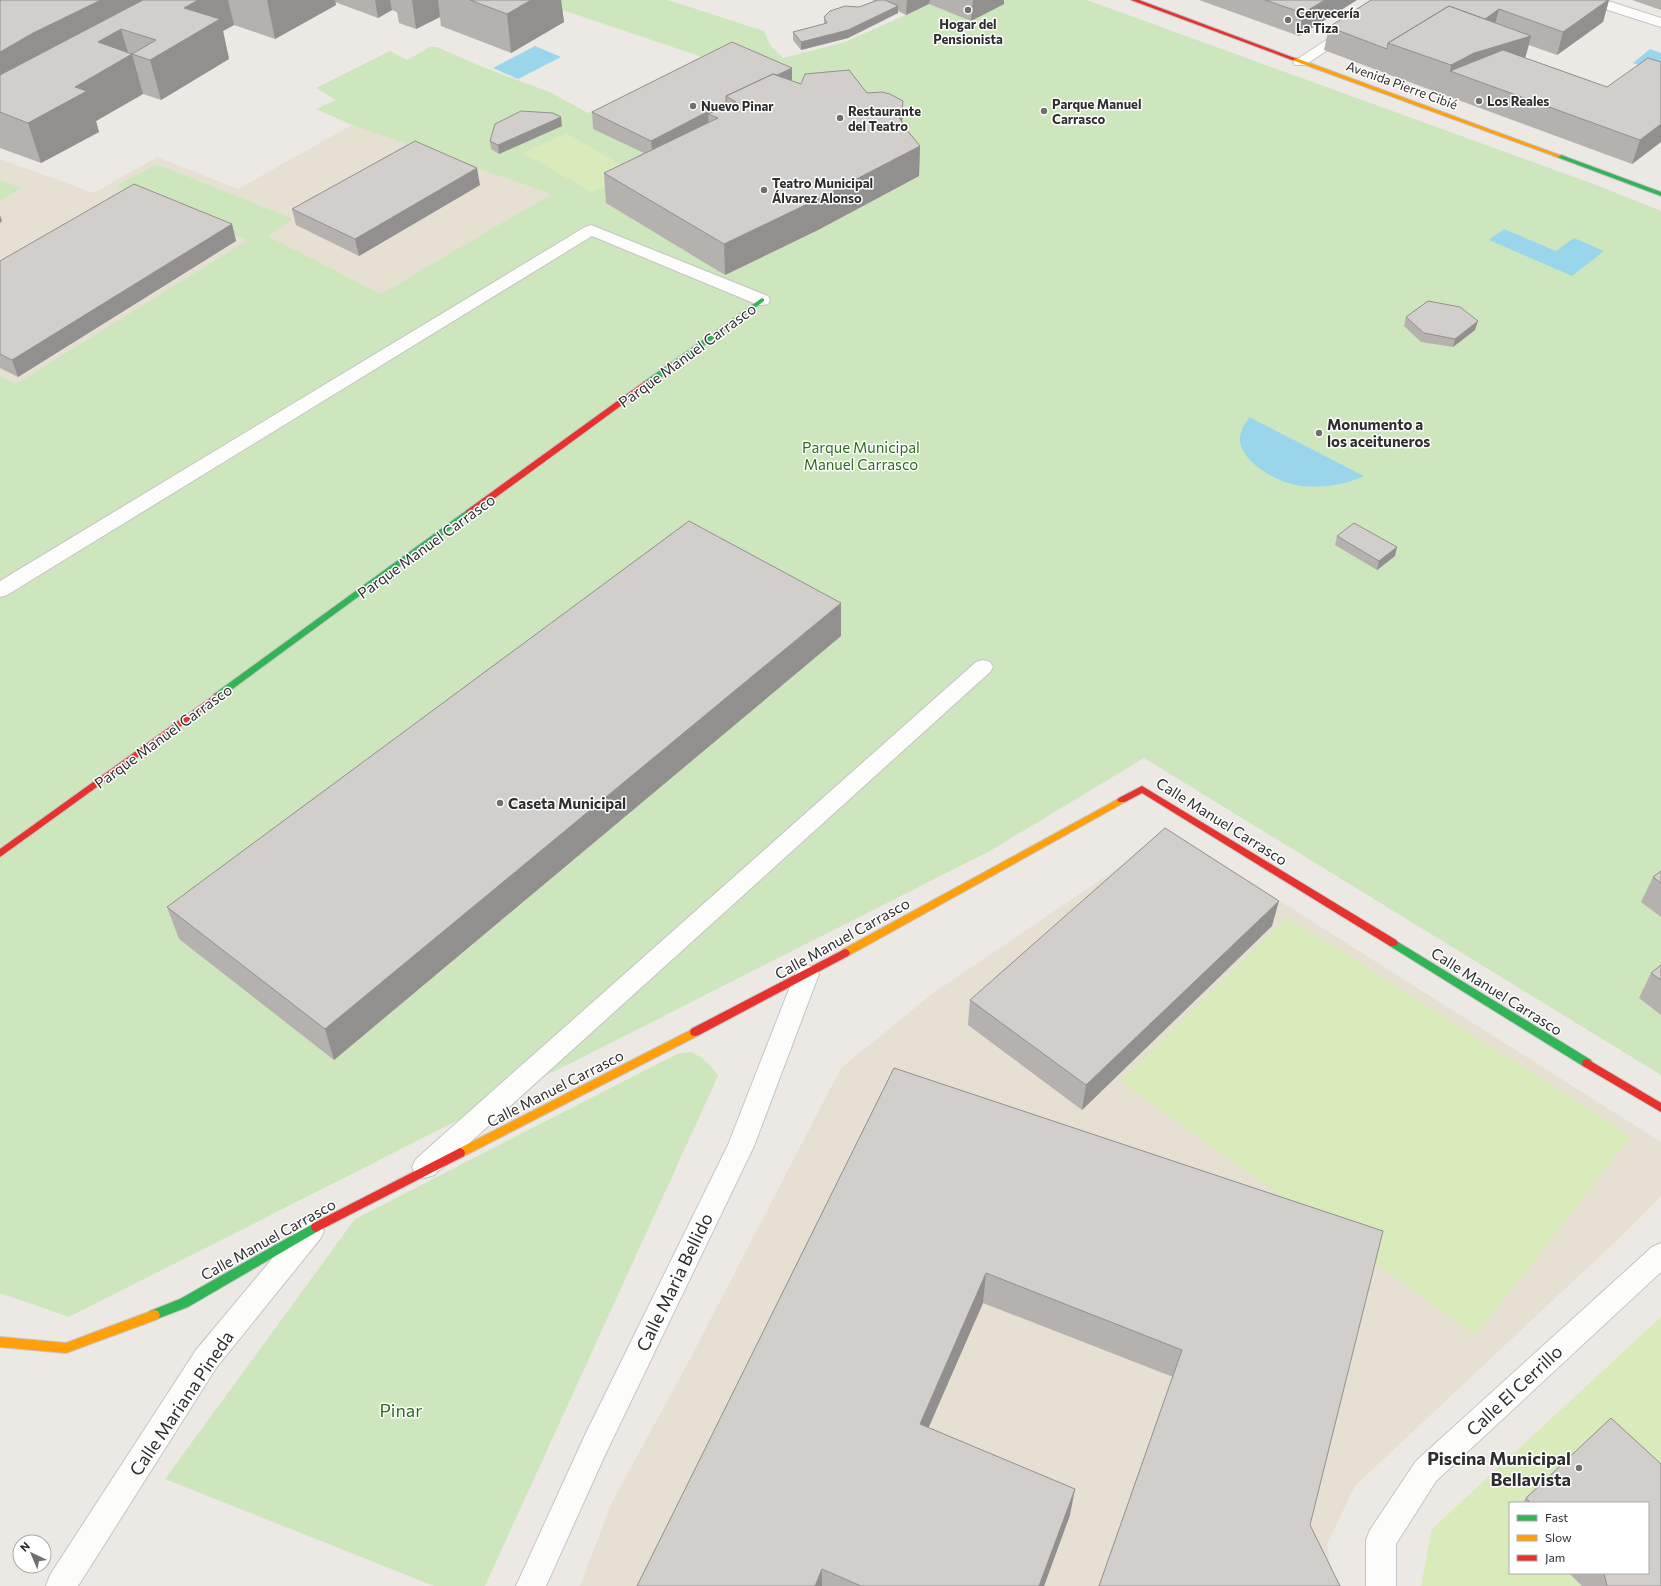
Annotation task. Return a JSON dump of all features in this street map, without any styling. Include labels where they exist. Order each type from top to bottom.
[{"type":"street","name":"Avenida Pierre Cibié","points":[[1134,0],[1661,194]]},
{"type":"street","points":[[1300,62],[1396,0]]},
{"type":"street","points":[[1592,0],[1661,23]]},
{"type":"street","name":"Parque Manuel Carrasco","points":[[0,590],[591,230],[762,300]]},
{"type":"street","name":"Parque Manuel Carrasco","points":[[0,854],[762,300]]},
{"type":"street","points":[[416,1175],[983,667]]},
{"type":"street","name":"Calle Manuel Carrasco","points":[[0,1342],[66,1348],[184,1303],[312,1229],[807,974],[1142,789],[1661,1108]]},
{"type":"street","name":"Calle Maria Bellido","points":[[531,1586],[598,1438],[741,1146],[807,974]]},
{"type":"street","name":"Calle Mariana Pineda","points":[[61,1586],[206,1359],[312,1229]]},
{"type":"street","name":"Calle El Cerrillo","points":[[1381,1586],[1381,1540],[1426,1471],[1661,1255]]},
{"type":"shaded area","points":[[352,125],[551,194],[0,519],[0,159],[94,193],[157,157],[238,189]]},
{"type":"shaded area","points":[[1171,832],[1661,1142],[1661,1196],[1616,1241],[1355,1486],[1327,1544],[1333,1586],[580,1586],[612,1502],[691,1357],[841,1068],[932,994]]},
{"type":"green space","name":"Parque Municipal Manuel Carrasco","points":[[533,0],[668,0],[764,31],[770,45],[783,58],[845,42],[939,0],[1087,0],[1599,186],[1661,211],[1661,1075],[1144,758],[988,852],[69,1317],[0,1293],[0,376],[16,384],[248,240],[116,186],[157,164],[293,219],[267,236],[381,294],[551,194],[352,125],[316,109],[336,100],[316,88],[390,51],[407,60],[430,47],[437,47],[480,66],[552,93],[588,113],[714,61]]},
{"type":"green space","points":[[566,133],[634,172],[591,192],[523,153]]},
{"type":"green space","points":[[0,180],[22,188],[0,201]]},
{"type":"green space","points":[[1287,917],[1631,1136],[1476,1335],[1120,1081]]},
{"type":"green space","name":"Pinar","points":[[691,1052],[713,1068],[718,1076],[485,1586],[434,1586],[165,1479],[355,1219],[677,1054]]},
{"type":"green space","name":"Piscina Municipal Bellavista","points":[[1661,1317],[1661,1586],[1421,1586],[1432,1529]]},
{"type":"water","points":[[535,46],[561,57],[518,79],[493,68]]},
{"type":"water","points":[[1650,49],[1661,53],[1661,73],[1633,63]]},
{"type":"water","points":[[1504,229],[1556,251],[1574,238],[1604,251],[1572,276],[1489,240]]},
{"type":"water","points":[[1249,417],[1364,476],[1341,484],[1317,487],[1301,486],[1273,477],[1254,464],[1242,448],[1240,439],[1241,433]]},
{"type":"building","points":[[0,0],[101,0],[33,33],[0,52]]},
{"type":"building","points":[[143,0],[198,0],[184,8],[220,19],[150,60],[132,54],[75,87],[87,91],[28,123],[0,112],[0,75]],"holes":[[[121,29],[156,40],[132,54],[98,42]]]},
{"type":"building","points":[[470,0],[531,0],[507,14]]},
{"type":"building","points":[[878,0],[885,0],[898,6],[848,30],[801,42],[793,32],[827,23],[824,17],[830,11],[845,6],[859,7]]},
{"type":"building","points":[[1265,0],[1325,0],[1303,13]]},
{"type":"building","points":[[1371,0],[1608,0],[1563,32],[1499,9],[1485,19],[1449,6],[1388,43],[1387,49],[1329,27]]},
{"type":"building","points":[[1449,6],[1531,36],[1474,53],[1451,65],[1388,43]]},
{"type":"building","points":[[732,42],[792,68],[777,75],[773,74],[726,96],[726,102],[651,141],[592,112]]},
{"type":"building","points":[[1503,50],[1607,87],[1648,58],[1661,62],[1661,124],[1640,140],[1450,71]]},
{"type":"building","name":"Teatro Municipal Álvarez Alonso","points":[[849,70],[867,93],[882,92],[890,94],[903,101],[902,111],[899,117],[906,129],[920,146],[818,199],[724,244],[604,173],[718,118],[708,114],[736,102],[726,96],[773,74],[801,84],[805,74]]},
{"type":"building","points":[[521,111],[553,113],[561,117],[498,145],[490,141],[495,124]]},
{"type":"building","points":[[415,141],[477,168],[355,239],[292,209]]},
{"type":"building","points":[[134,184],[232,224],[12,360],[0,354],[0,261]]},
{"type":"building","points":[[1428,301],[1460,307],[1478,321],[1455,339],[1424,333],[1406,317]]},
{"type":"building","name":"Caseta Municipal","points":[[689,521],[841,603],[325,1029],[167,907]]},
{"type":"building","points":[[1354,523],[1397,547],[1379,561],[1337,536]]},
{"type":"building","points":[[1165,828],[1279,901],[1086,1085],[970,1000]]},
{"type":"building","points":[[1661,871],[1661,883],[1653,877]]},
{"type":"building","points":[[1661,965],[1661,980],[1651,973]]},
{"type":"building","points":[[894,1068],[1383,1231],[1310,1525],[1340,1586],[1099,1586],[1182,1350],[986,1273],[920,1424],[1075,1489],[1039,1586],[861,1586],[822,1569],[815,1586],[637,1586]]},
{"type":"building","points":[[1611,1418],[1661,1464],[1661,1586],[1607,1586],[1604,1574],[1649,1574],[1649,1502],[1530,1502],[1526,1498]]},
{"type":"traffic: fast","points":[[1559,156],[1661,194]]},
{"type":"traffic: fast","points":[[648,383],[762,300]]},
{"type":"traffic: fast","points":[[217,696],[470,512]]},
{"type":"traffic: fast","points":[[1393,943],[1587,1063]]},
{"type":"traffic: fast","points":[[154,1315],[184,1303],[316,1227]]},
{"type":"traffic: slow","points":[[1294,59],[1559,156]]},
{"type":"traffic: slow","points":[[845,953],[1122,800]]},
{"type":"traffic: slow","points":[[460,1153],[695,1032]]},
{"type":"traffic: slow","points":[[0,1342],[66,1348],[154,1315]]},
{"type":"traffic: jam","points":[[1134,0],[1294,59]]},
{"type":"traffic: jam","points":[[470,512],[648,383]]},
{"type":"traffic: jam","points":[[0,854],[217,696]]},
{"type":"traffic: jam","points":[[1122,800],[1142,789],[1393,943]]},
{"type":"traffic: jam","points":[[695,1032],[845,953]]},
{"type":"traffic: jam","points":[[1587,1063],[1661,1108]]},
{"type":"traffic: jam","points":[[316,1227],[460,1153]]},
{"type":"place","name":"Hogar del Pensionista","points":[[968,10]]},
{"type":"place","name":"Cervecería La Tiza","points":[[1288,20]]},
{"type":"place","name":"Los Reales","points":[[1479,101]]},
{"type":"place","name":"Nuevo Pinar","points":[[693,106]]},
{"type":"place","name":"Parque Manuel Carrasco","points":[[1044,111]]},
{"type":"place","name":"Restaurante del Teatro","points":[[840,118]]},
{"type":"place","name":"Teatro Municipal Álvarez Alonso","points":[[764,190]]},
{"type":"place","name":"Monumento a los aceituneros","points":[[1319,433]]},
{"type":"place","name":"Caseta Municipal","points":[[500,803]]},
{"type":"place","name":"Piscina Municipal Bellavista","points":[[1579,1468]]}]
